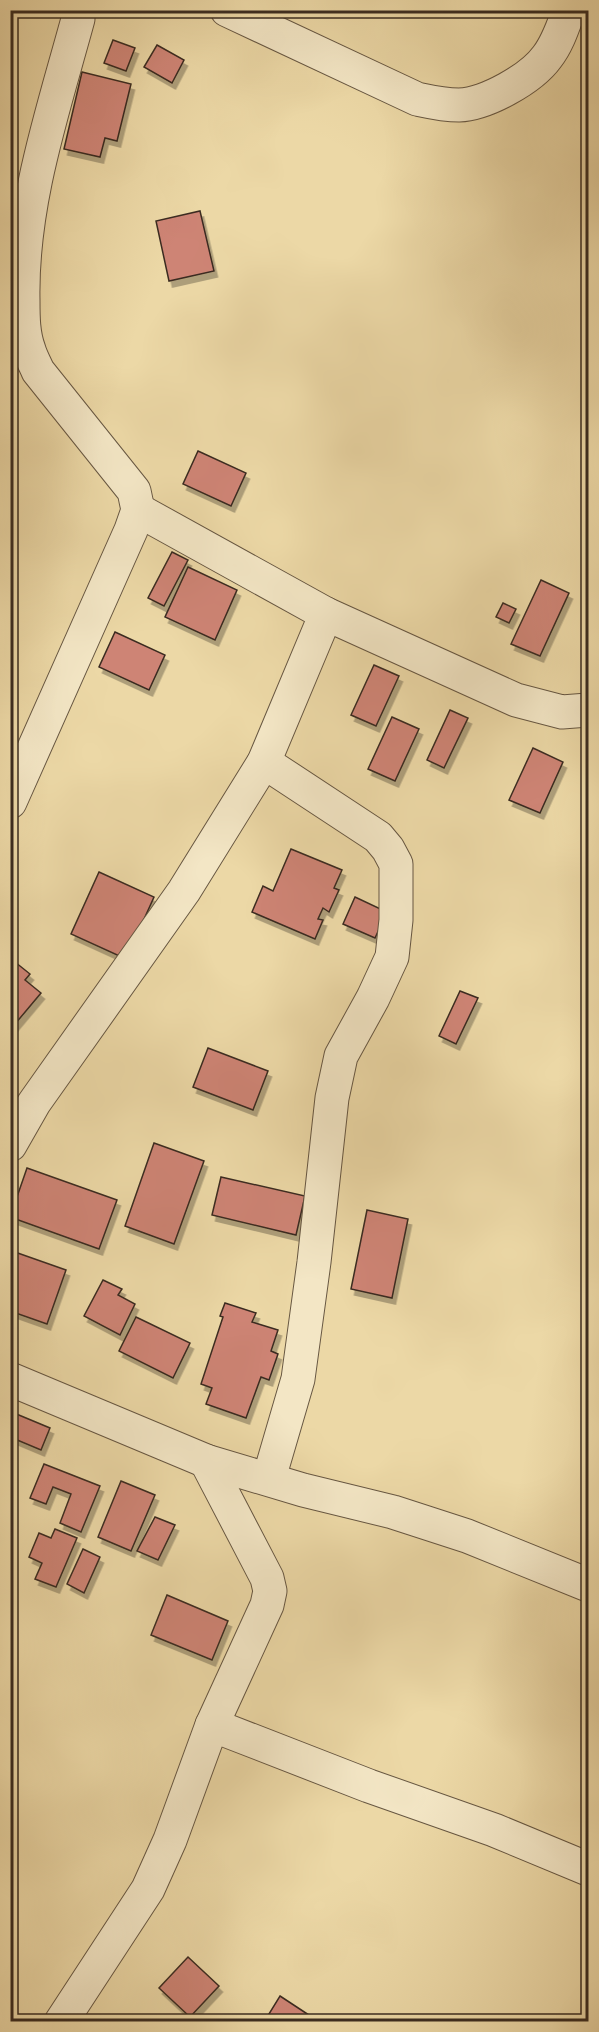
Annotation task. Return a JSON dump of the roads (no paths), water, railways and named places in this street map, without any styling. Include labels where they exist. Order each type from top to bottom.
[{"type":"street","points":[[10,802],[138,510],[134,491],[38,371],[28,350],[23,325],[22,281],[28,218],[39,163],[78,19],[78,10]]},
{"type":"street","points":[[227,10],[417,99],[462,105],[499,94],[520,81],[547,58],[560,35],[569,10]]},
{"type":"street","points":[[138,510],[326,614],[516,700],[562,712],[588,710]]},
{"type":"street","points":[[10,1145],[34,1103],[184,891],[264,762],[326,614]]},
{"type":"street","points":[[264,762],[378,837],[396,864],[396,909],[392,957],[373,998],[341,1056],[332,1098],[314,1262],[298,1379],[269,1478]]},
{"type":"street","points":[[10,1379],[206,1461],[303,1490],[393,1512],[467,1536],[588,1585]]},
{"type":"street","points":[[61,2022],[148,1889],[170,1840],[212,1725],[267,1605],[270,1591],[267,1578],[206,1461]]},
{"type":"street","points":[[212,1725],[369,1786],[494,1830],[588,1869]]}]
